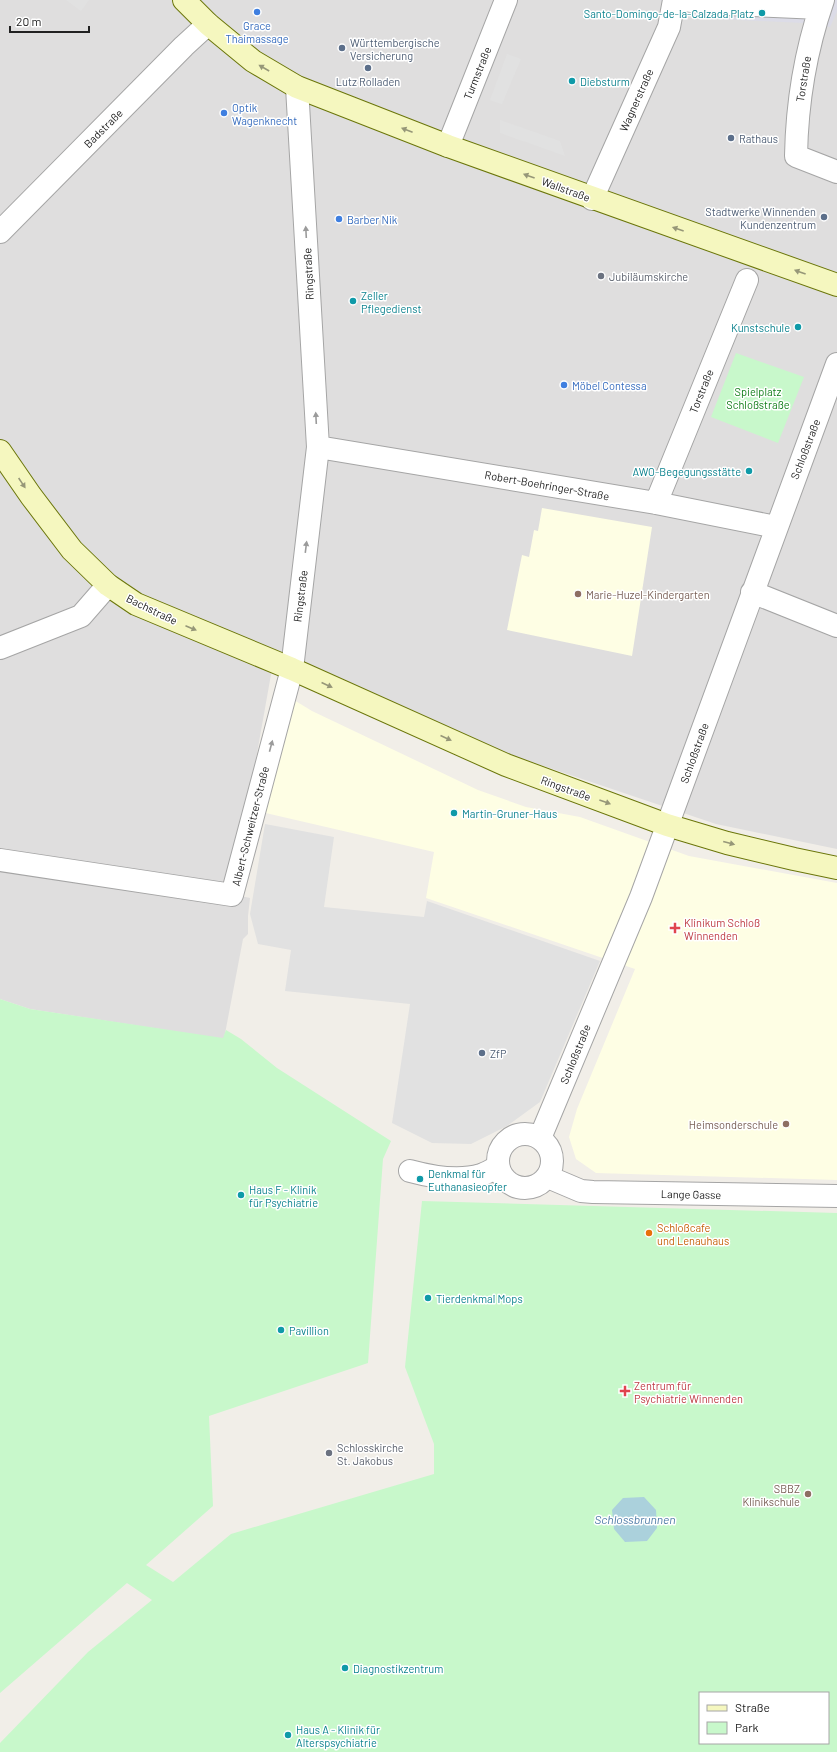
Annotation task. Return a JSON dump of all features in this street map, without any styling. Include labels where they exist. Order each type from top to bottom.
[{"type":"street","points":[[184,0],[208,24],[253,61],[297,87]]},
{"type":"street","name":"Turmstraße","points":[[448,146],[506,0]]},
{"type":"street","name":"Torstraße","points":[[684,1],[822,4],[804,65],[797,125],[796,156],[837,172]]},
{"type":"street","name":"Wagnerstraße","points":[[592,199],[669,27],[684,1]]},
{"type":"street","name":"Badstraße","points":[[0,232],[208,24]]},
{"type":"street","name":"Wallstraße","points":[[297,87],[448,146],[592,199],[837,285]]},
{"type":"street","name":"Ringstraße","points":[[297,87],[318,447],[292,669],[506,766],[667,825],[726,843],[837,868]]},
{"type":"street","name":"Torstraße","points":[[656,503],[747,280]]},
{"type":"street","name":"Schloßstraße","points":[[540,1138],[640,897],[837,364]]},
{"type":"street","name":"Robert-Boehringer-Straße","points":[[318,447],[656,503],[776,527]]},
{"type":"street","name":"Bachstraße","points":[[0,451],[31,496],[72,550],[108,586],[136,604],[292,669]]},
{"type":"street","points":[[0,648],[81,616],[108,586]]},
{"type":"street","points":[[752,592],[837,626]]},
{"type":"street","name":"Albert-Schweitzer-Straße","points":[[0,860],[232,894],[253,810],[292,669]]},
{"type":"street","points":[[522,1134],[540,1138],[551,1152],[553,1161],[548,1177],[533,1187],[524,1189],[515,1187],[502,1176],[498,1167],[498,1158],[501,1149],[506,1142],[514,1136],[522,1134]]},
{"type":"street","points":[[410,1171],[434,1177],[456,1178],[481,1175],[498,1167]]},
{"type":"street","name":"Lange Gasse","points":[[548,1177],[581,1191],[593,1192],[837,1196]]},
{"type":"shaded area","points":[[0,0],[837,0],[837,849],[716,824],[499,751],[275,652],[232,894],[250,898],[248,934],[243,939],[224,1039],[30,1009],[0,999]]},
{"type":"shaded area","points":[[66,0],[89,0],[81,11]]},
{"type":"shaded area","name":"Santo-Domingo-de-la-Calzada Platz","points":[[660,0],[837,0],[837,12],[830,27],[803,23],[698,18]]},
{"type":"shaded area","points":[[507,54],[521,59],[502,104],[490,100]]},
{"type":"shaded area","points":[[500,120],[560,141],[565,156],[500,133]]},
{"type":"shaded area","name":"Marie-Huzel-Kindergarten","points":[[542,508],[652,527],[632,656],[507,630],[522,555],[529,557],[534,530],[538,531]]},
{"type":"shaded area","name":"Klinikum Schloß Winnenden","points":[[289,697],[312,711],[478,790],[526,807],[580,817],[689,856],[837,883],[837,1180],[596,1173],[576,1159],[569,1137],[577,1109],[635,969],[426,898],[434,852],[257,811]]},
{"type":"shaded area","name":"ZfP","points":[[265,824],[334,837],[324,907],[424,917],[427,901],[600,961],[540,1102],[507,1126],[471,1144],[432,1143],[392,1123],[410,1004],[285,991],[291,950],[258,944],[250,914]]},
{"type":"green space","name":"Spielplatz Schloßstraße","points":[[736,353],[804,377],[778,443],[711,417]]},
{"type":"green space","name":"Zentrum für Psychiatrie Winnenden","points":[[0,999],[30,1009],[223,1038],[226,1030],[241,1039],[277,1068],[391,1141],[383,1159],[368,1363],[209,1416],[213,1506],[146,1565],[173,1582],[231,1534],[434,1474],[434,1444],[405,1367],[422,1201],[837,1213],[837,1752],[0,1752],[0,1743],[88,1652],[152,1600],[127,1583],[0,1693]]},
{"type":"water","name":"Schlossbrunnen","points":[[644,1497],[656,1510],[657,1528],[647,1541],[625,1542],[614,1529],[612,1510],[623,1498]]},
{"type":"place","name":"Grace Thaimassage","points":[[257,12]]},
{"type":"place","name":"Santo-Domingo-de-la-Calzada Platz","points":[[762,13]]},
{"type":"place","name":"Württembergische Versicherung","points":[[342,48]]},
{"type":"place","name":"Lutz Rolladen","points":[[368,68]]},
{"type":"place","name":"Diebsturm","points":[[572,81]]},
{"type":"place","name":"Optik Wagenknecht","points":[[224,113]]},
{"type":"place","name":"Rathaus","points":[[731,138]]},
{"type":"place","name":"Stadtwerke Winnenden Kundenzentrum","points":[[824,217]]},
{"type":"place","name":"Barber Nik","points":[[339,219]]},
{"type":"place","name":"Jubiläumskirche","points":[[601,276]]},
{"type":"place","name":"Zeller Pflegedienst","points":[[353,301]]},
{"type":"place","name":"Kunstschule","points":[[798,327]]},
{"type":"place","name":"Möbel Contessa","points":[[564,385]]},
{"type":"place","name":"AWO-Begegungsstätte","points":[[749,471]]},
{"type":"place","name":"Marie-Huzel-Kindergarten","points":[[578,594]]},
{"type":"place","name":"Martin-Gruner-Haus","points":[[454,813]]},
{"type":"place","name":"Klinikum Schloß Winnenden","points":[[675,928]]},
{"type":"place","name":"ZfP","points":[[482,1053]]},
{"type":"place","name":"Heimsonderschule","points":[[786,1124]]},
{"type":"place","name":"Denkmal für Euthanasieopfer","points":[[420,1179]]},
{"type":"place","name":"Haus F - Klinik für Psychiatrie","points":[[241,1195]]},
{"type":"place","name":"Schloßcafe und Lenauhaus","points":[[649,1233]]},
{"type":"place","name":"Tierdenkmal Mops","points":[[428,1298]]},
{"type":"place","name":"Pavillion","points":[[281,1330]]},
{"type":"place","name":"Zentrum für Psychiatrie Winnenden","points":[[625,1391]]},
{"type":"place","name":"Schlosskirche St. Jakobus","points":[[329,1453]]},
{"type":"place","name":"SBBZ Klinikschule","points":[[808,1494]]},
{"type":"place","name":"Diagnostikzentrum","points":[[345,1668]]},
{"type":"place","name":"Haus A - Klinik für Alterspsychiatrie","points":[[288,1735]]}]
